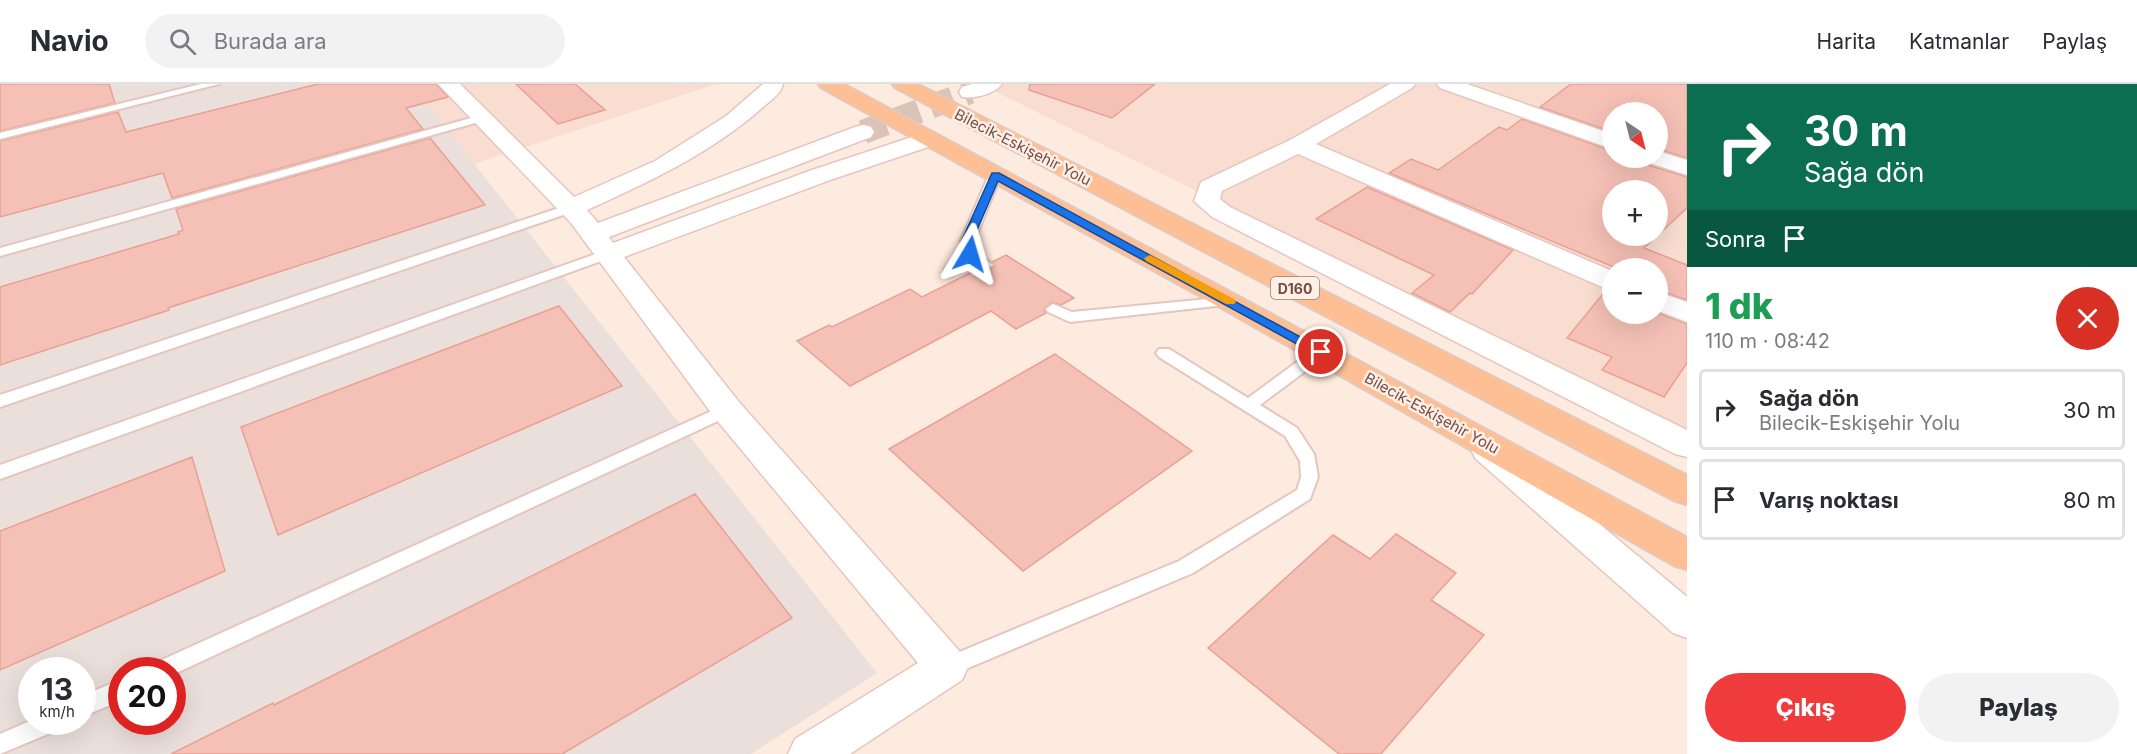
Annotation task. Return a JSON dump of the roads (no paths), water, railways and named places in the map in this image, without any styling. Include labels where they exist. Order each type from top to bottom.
[{"type":"main road","name":"Bilecik-Eskişehir Yolu","points":[[828,84],[1229,301],[1687,555]]},
{"type":"main road","name":"Bilecik-Eskişehir Yolu","points":[[902,84],[1687,491]]},
{"type":"street","points":[[448,84],[588,228],[727,410],[947,667],[811,754]]},
{"type":"street","points":[[588,228],[663,166],[734,121],[772,88],[773,84]]},
{"type":"street","points":[[961,88],[992,84]]},
{"type":"street","points":[[1405,84],[1298,145],[1210,187],[1207,201],[1221,212],[1687,445]]},
{"type":"street","points":[[1447,84],[1602,138]]},
{"type":"street","points":[[588,228],[855,128]]},
{"type":"street","points":[[588,228],[821,175],[929,139]]},
{"type":"street","points":[[1298,145],[1602,277]]},
{"type":"street","points":[[1668,162],[1687,168]]},
{"type":"street","points":[[1668,305],[1687,313]]},
{"type":"street","points":[[1468,433],[1687,621]]},
{"type":"lane","points":[[0,136],[214,84]]},
{"type":"lane","points":[[0,252],[482,118]]},
{"type":"lane","points":[[986,265],[970,254],[967,242],[995,175]]},
{"type":"lane","points":[[0,400],[588,228]]},
{"type":"lane","points":[[0,472],[588,228]]},
{"type":"lane","points":[[1053,309],[1070,317],[1229,301]]},
{"type":"lane","points":[[1248,406],[1321,352]]},
{"type":"lane","points":[[947,667],[1186,567],[1304,494],[1310,484],[1309,459],[1302,445],[1291,432],[1164,353]]},
{"type":"lane","points":[[186,659],[727,410]]},
{"type":"lane","points":[[0,746],[24,735]]},
{"type":"tunnel","points":[[863,132],[970,92]]}]
